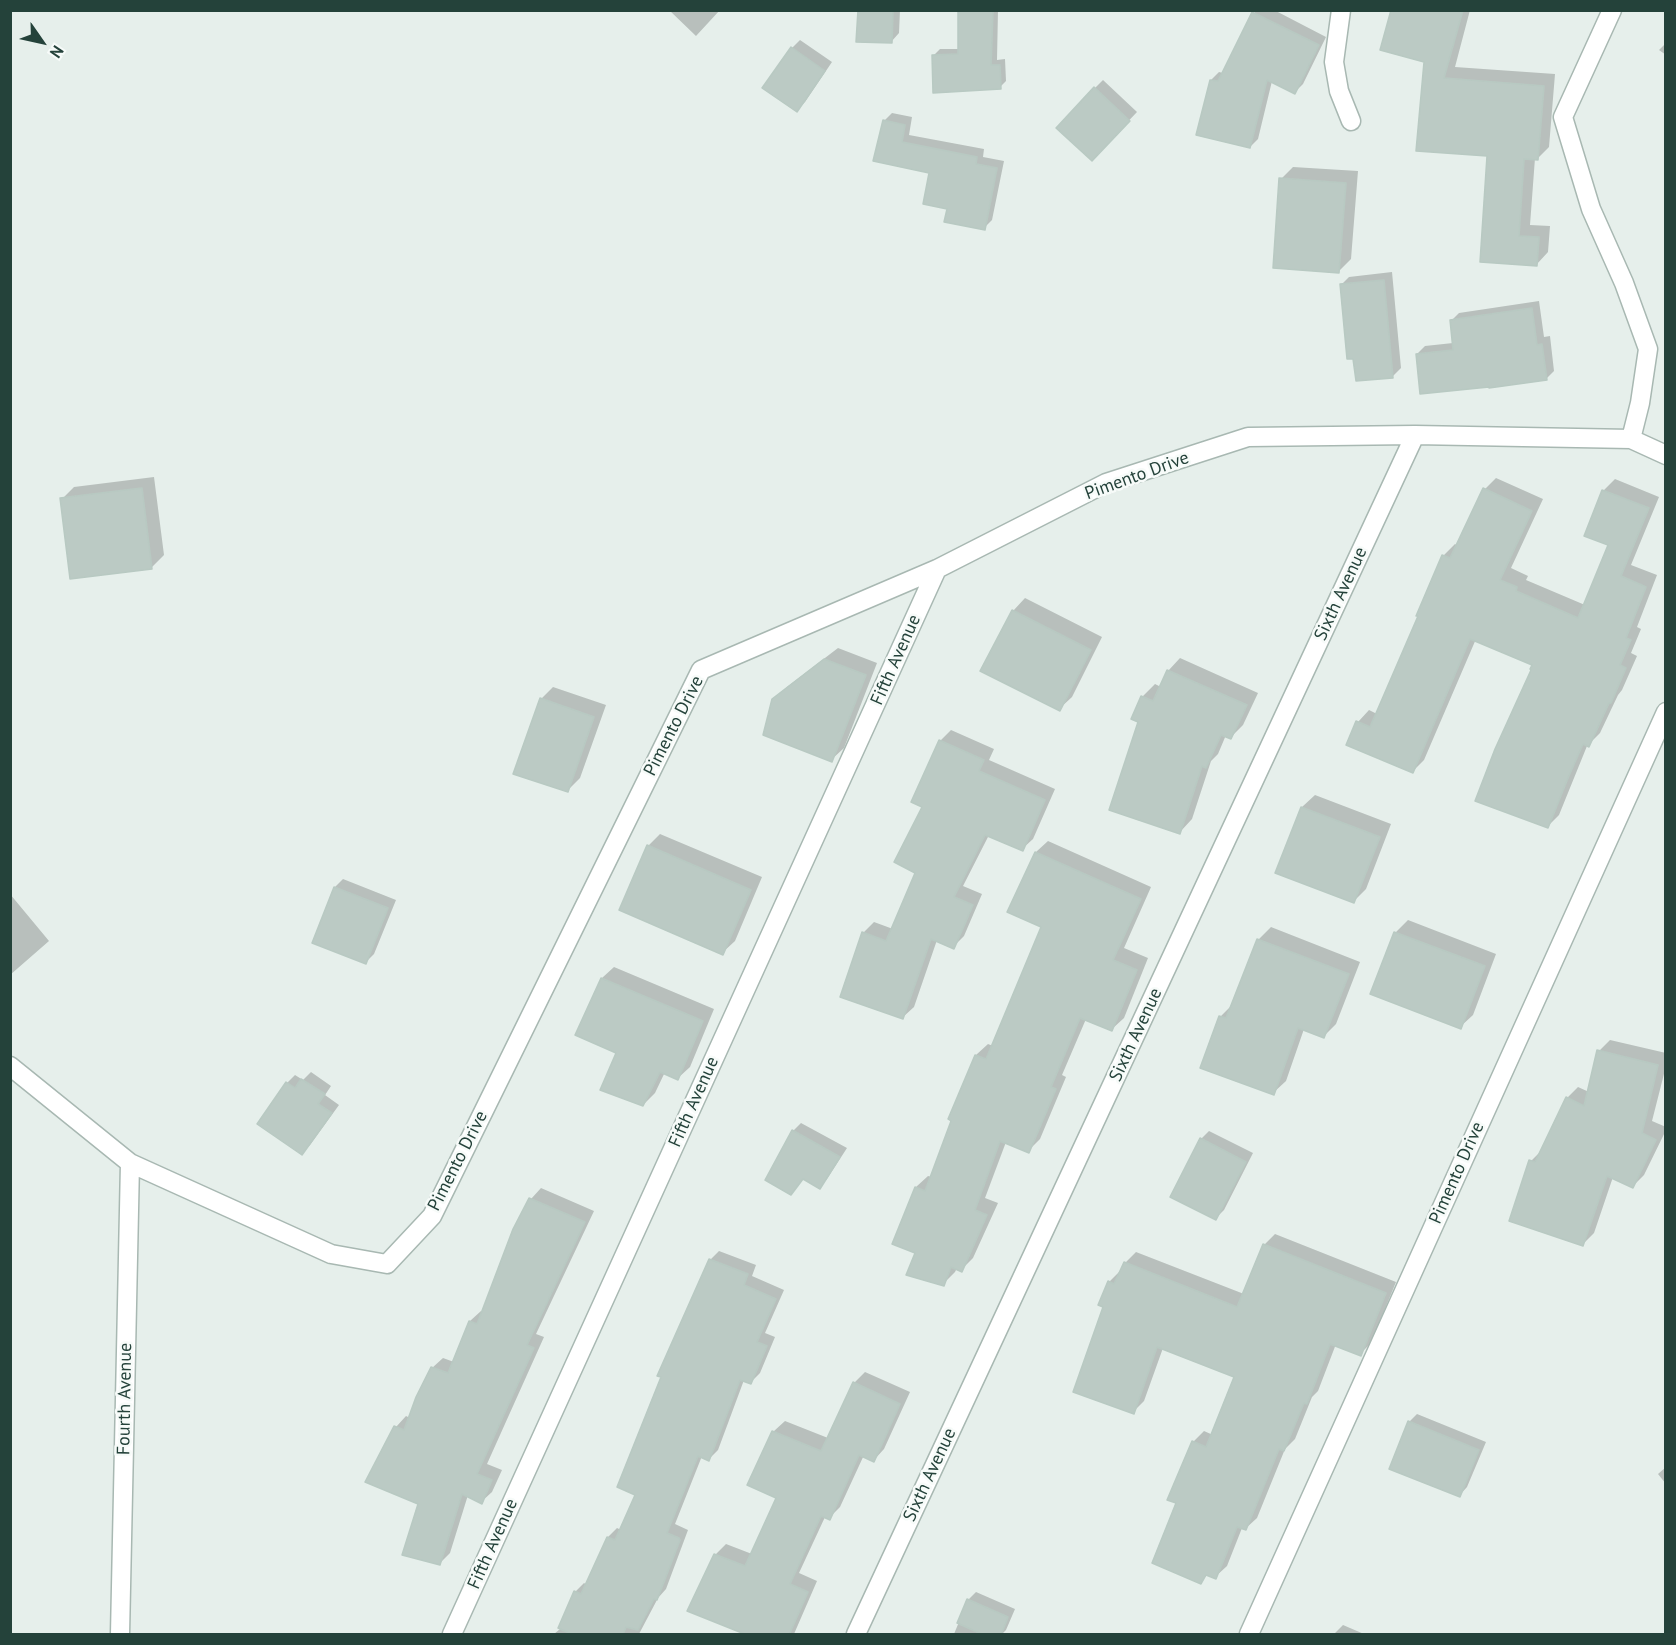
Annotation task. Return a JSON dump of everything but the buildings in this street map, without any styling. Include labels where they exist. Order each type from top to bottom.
[{"type":"street","points":[[1341,10],[1334,62],[1339,91],[1351,121]]},
{"type":"street","points":[[1612,10],[1563,117],[1591,209],[1624,283],[1648,349],[1640,403],[1631,439]]},
{"type":"street","name":"Pimento Drive","points":[[10,1066],[130,1163],[331,1254],[387,1264],[432,1216],[701,670],[937,569],[1106,483],[1248,437],[1415,435],[1631,439],[1665,455]]},
{"type":"street","name":"Sixth Avenue","points":[[856,1635],[1415,435]]},
{"type":"street","name":"Fifth Avenue","points":[[452,1635],[937,569]]},
{"type":"street","name":"Pimento Drive","points":[[1249,1635],[1665,712]]},
{"type":"street","name":"Fourth Avenue","points":[[120,1635],[130,1163]]}]
